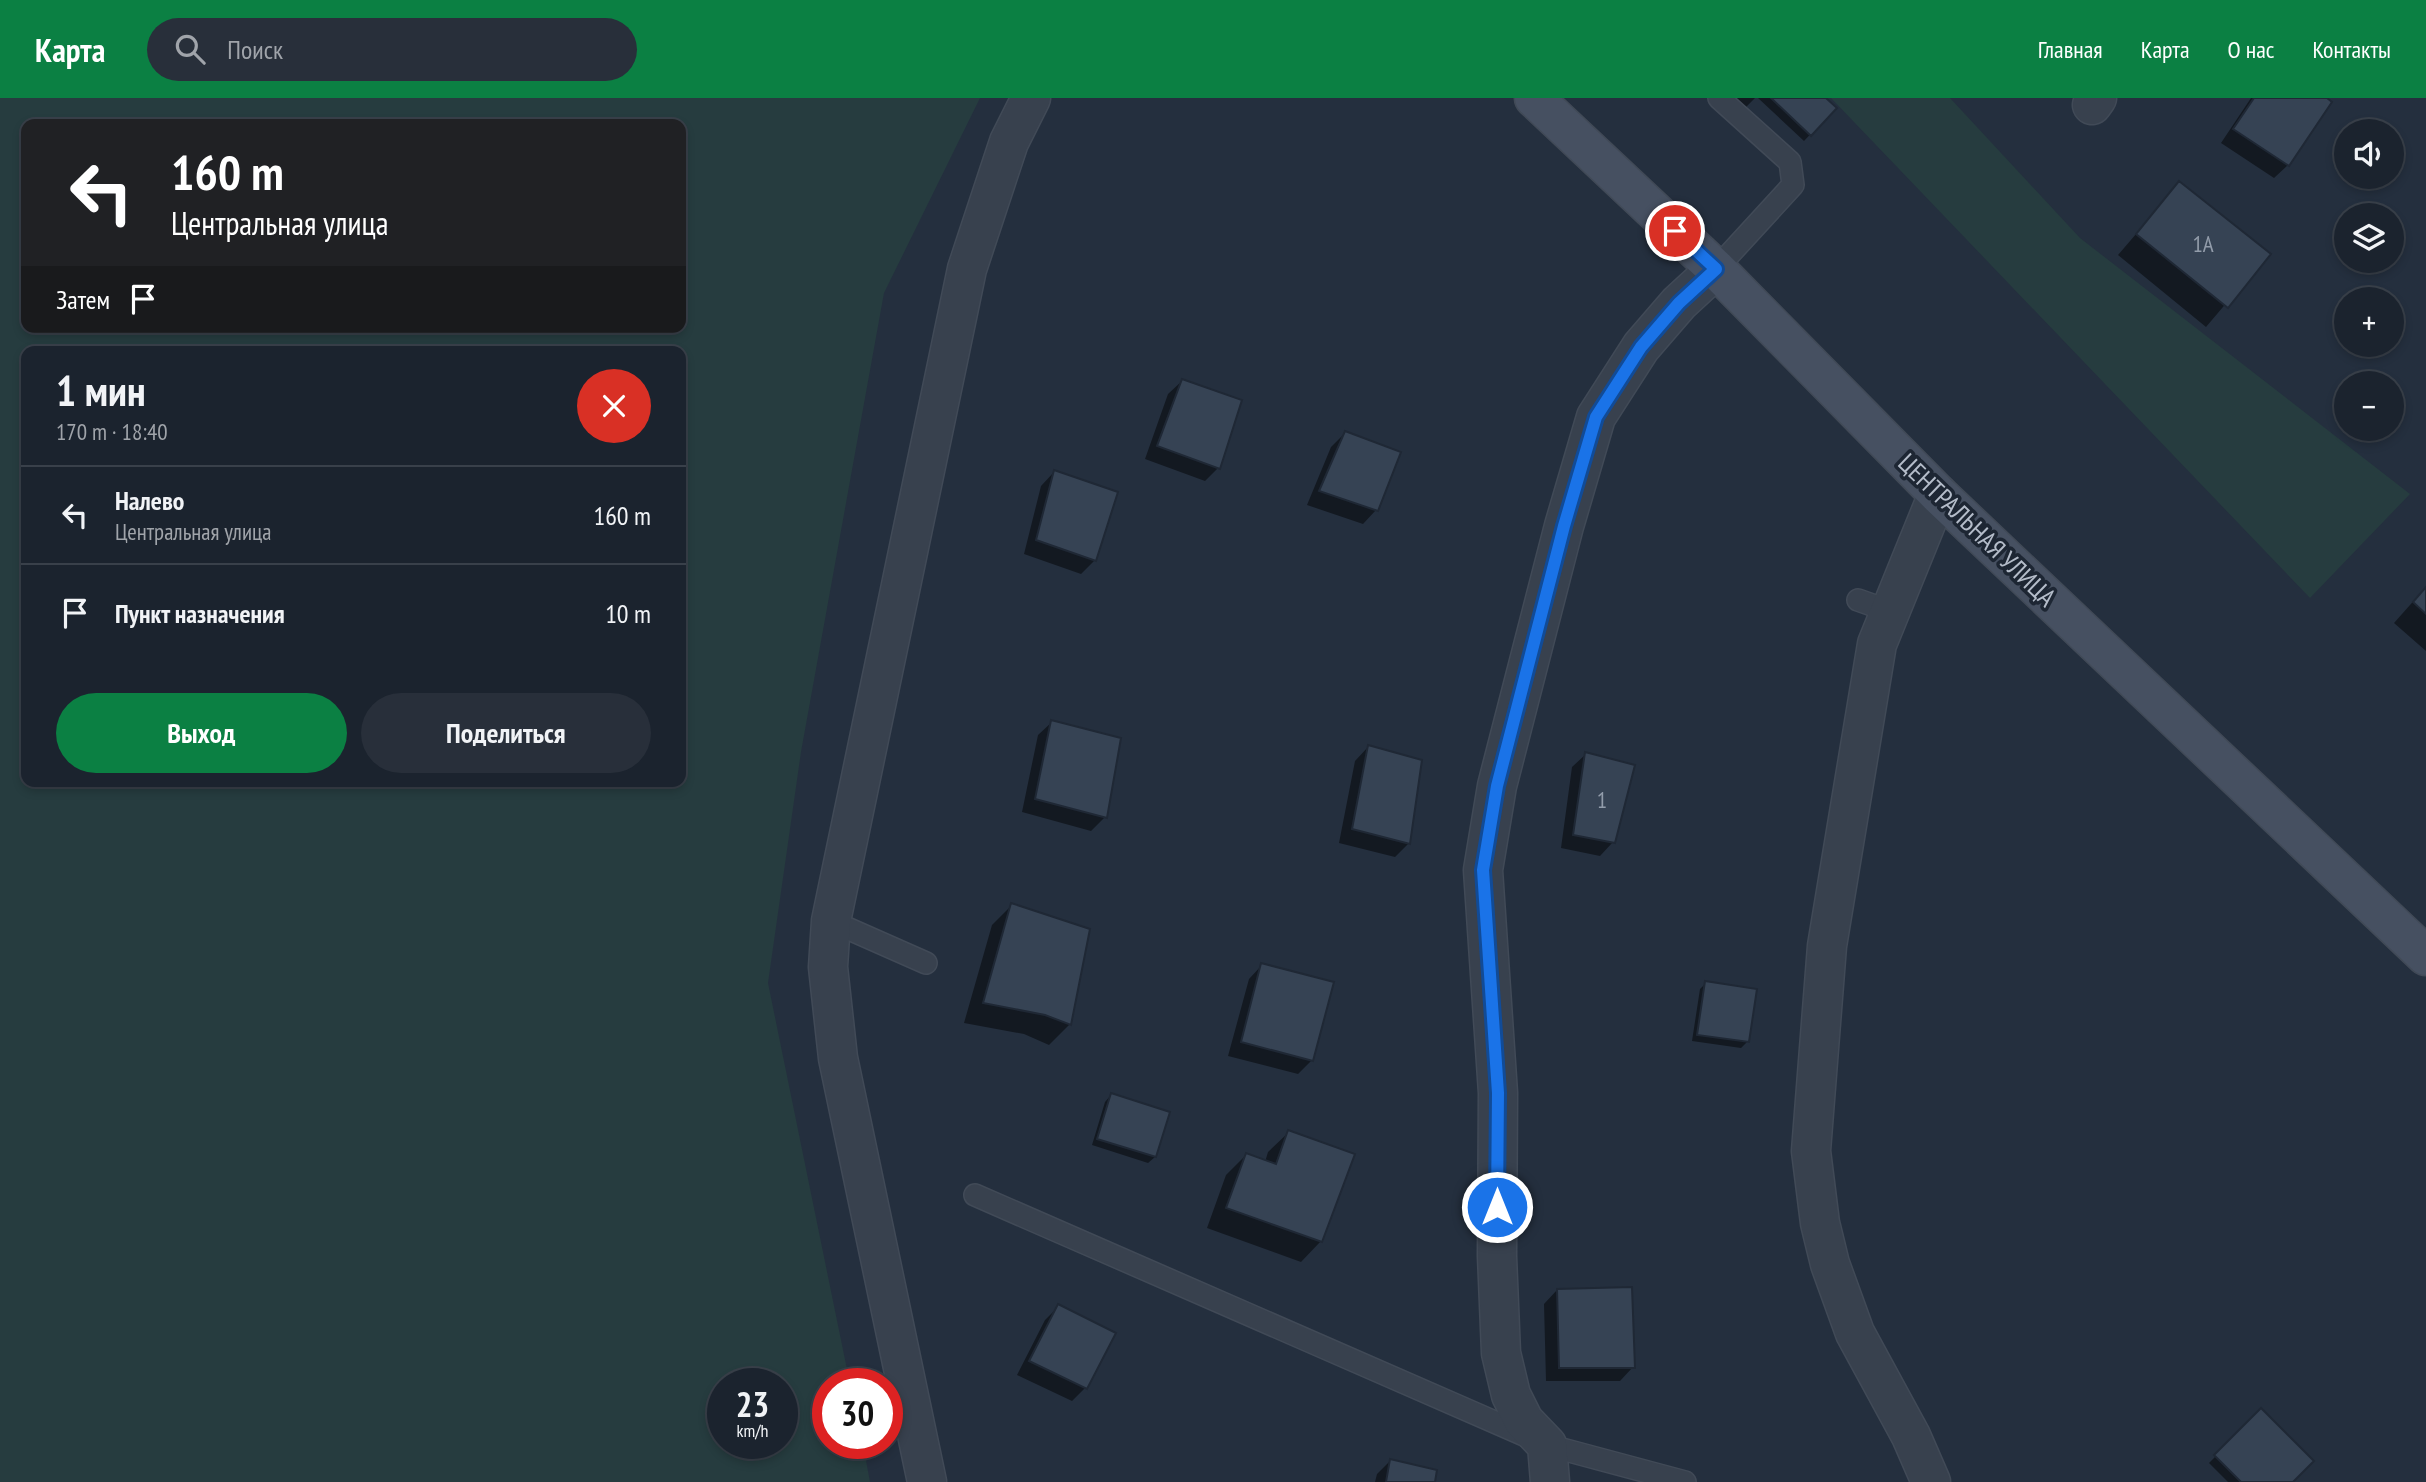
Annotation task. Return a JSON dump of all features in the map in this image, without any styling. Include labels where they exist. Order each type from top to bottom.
[{"type":"main road","name":"ЦЕНТРАЛЬНАЯ УЛИЦА","points":[[1534,98],[1716,269],[1938,494],[2426,956]]},
{"type":"street","points":[[927,1482],[838,1058],[828,967],[831,921],[967,269],[1009,142],[1031,98]]},
{"type":"street","points":[[1548,1464],[1511,1395],[1501,1353],[1497,1256],[1498,1093],[1483,870],[1501,773],[1564,526],[1596,417],[1641,347],[1679,303],[1716,269]]},
{"type":"street","points":[[1930,1482],[1911,1436],[1854,1333],[1828,1253],[1811,1151],[1827,946],[1877,644],[1873,606],[1938,494]]},
{"type":"lane","points":[[1716,269],[1793,185],[1790,162],[1720,98]]},
{"type":"lane","points":[[831,921],[926,963]]},
{"type":"lane","points":[[975,1195],[1548,1464],[1685,1482]]},
{"type":"green space","points":[[0,98],[980,98],[884,293],[801,752],[768,983],[847,1368],[812,1368],[812,1459],[866,1459],[870,1482],[0,1482]]},
{"type":"green space","points":[[1831,98],[1950,98],[2080,238],[2334,435],[2334,441],[2342,441],[2410,494],[2310,598]]},
{"type":"building","points":[[1771,98],[1826,98],[1837,108],[1811,136]]},
{"type":"building","points":[[2254,98],[2327,98],[2332,102],[2289,166],[2233,129]]},
{"type":"building","points":[[2179,181],[2271,254],[2228,308],[2136,234]]},
{"type":"building","points":[[1182,379],[1242,400],[1220,469],[1157,446]]},
{"type":"building","points":[[1345,431],[1401,452],[1378,511],[1319,491]]},
{"type":"building","points":[[1054,470],[1118,492],[1096,561],[1036,540]]},
{"type":"building","points":[[2426,587],[2426,614],[2413,602]]},
{"type":"building","points":[[1051,720],[1121,738],[1107,818],[1035,799]]},
{"type":"building","points":[[1368,745],[1422,760],[1410,844],[1352,829]]},
{"type":"building","points":[[1585,752],[1635,765],[1615,843],[1573,835]]},
{"type":"building","points":[[1011,903],[1090,929],[1071,1025],[1045,1015],[983,1003]]},
{"type":"building","points":[[1261,963],[1334,982],[1313,1061],[1241,1042]]},
{"type":"building","points":[[1705,981],[1757,989],[1749,1042],[1697,1035]]},
{"type":"building","points":[[1111,1093],[1170,1112],[1156,1157],[1097,1139]]},
{"type":"building","points":[[1288,1130],[1355,1154],[1322,1242],[1226,1208],[1246,1153],[1276,1164]]},
{"type":"building","points":[[1632,1287],[1635,1368],[1559,1368],[1557,1289]]},
{"type":"building","points":[[1058,1304],[1116,1333],[1087,1389],[1029,1361]]},
{"type":"building","points":[[2261,1408],[2314,1461],[2293,1482],[2241,1482],[2214,1455]]},
{"type":"building","points":[[1390,1459],[1437,1470],[1435,1482],[1386,1482]]},
{"type":"route","points":[[1497,1207],[1498,1093],[1483,870],[1497,786],[1564,526],[1596,417],[1641,347],[1679,303],[1716,269],[1675,231]]}]
